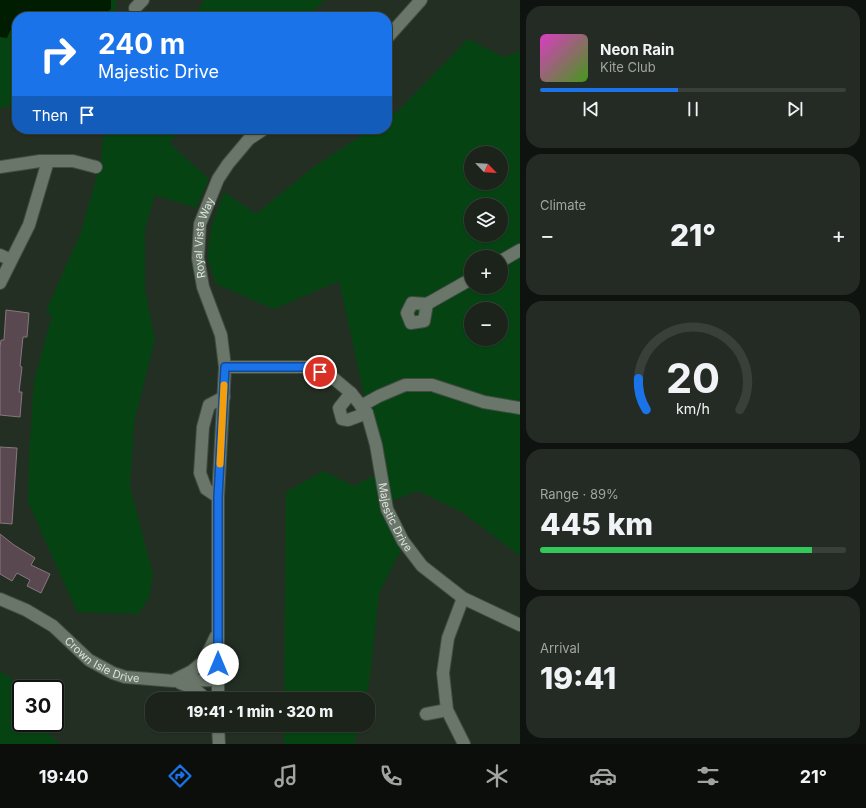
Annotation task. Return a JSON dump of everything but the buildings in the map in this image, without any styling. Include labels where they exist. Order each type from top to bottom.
[{"type":"street","points":[[392,32],[421,0]]},
{"type":"street","name":"Royal Vista Way","points":[[218,692],[218,497],[225,367],[222,336],[202,287],[198,258],[200,224],[218,179],[228,164],[249,139],[256,134]]},
{"type":"street","points":[[0,167],[40,161],[74,161],[96,167]]},
{"type":"street","points":[[0,283],[6,258],[29,225],[48,161]]},
{"type":"street","points":[[508,257],[520,250]]},
{"type":"street","points":[[427,304],[464,283]]},
{"type":"street","name":"Majestic Drive","points":[[225,367],[308,367],[332,377],[350,393],[364,410],[376,445],[387,509],[403,541],[422,566],[463,598],[520,625]]},
{"type":"street","points":[[350,393],[339,408],[342,419],[348,420],[364,410],[379,396],[405,385],[432,385],[484,402],[520,408]]},
{"type":"street","points":[[218,497],[206,489],[200,473],[203,427],[209,405],[224,397]]},
{"type":"street","points":[[463,598],[448,638],[443,673],[447,710],[464,744]]},
{"type":"street","name":"Crown Isle Drive","points":[[0,599],[26,610],[53,626],[89,660],[113,673],[125,677],[174,681],[218,680]]},
{"type":"street","points":[[174,681],[192,671],[204,661],[218,633]]},
{"type":"street","points":[[174,681],[195,689],[198,692]]},
{"type":"street","points":[[426,714],[447,710]]},
{"type":"street","points":[[218,732],[219,744]]},
{"type":"green space","points":[[0,0],[116,0],[116,12],[12,12],[12,106],[0,108]]},
{"type":"green space","points":[[204,0],[325,0],[312,12],[197,12]]},
{"type":"green space","points":[[468,39],[504,57],[520,51],[520,556],[462,512],[418,491],[380,505],[401,550],[379,593],[367,692],[284,692],[286,492],[323,471],[354,486],[381,472],[339,281],[274,309],[216,284],[207,257],[212,224],[224,192],[256,214],[311,169],[364,134],[392,134],[392,115],[399,110]]},
{"type":"green space","points":[[104,134],[177,134],[169,143],[209,179],[196,208],[155,195],[145,229],[145,290],[155,339],[134,423],[130,487],[153,574],[149,598],[138,614],[77,612],[28,502],[34,381],[52,315],[46,311],[81,232],[101,161]]},
{"type":"green space","points":[[0,671],[14,680],[12,680],[12,732],[47,732],[60,744],[0,744]]},
{"type":"green space","points":[[284,732],[357,732],[354,744],[284,744]]},
{"type":"shaded area","points":[[0,0],[111,0],[111,9],[107,12],[12,12],[12,29],[7,38],[0,37]]},
{"type":"slow traffic","points":[[220,464],[224,385]]},
{"type":"route","points":[[218,664],[218,497],[225,367],[308,367],[320,372]]}]
